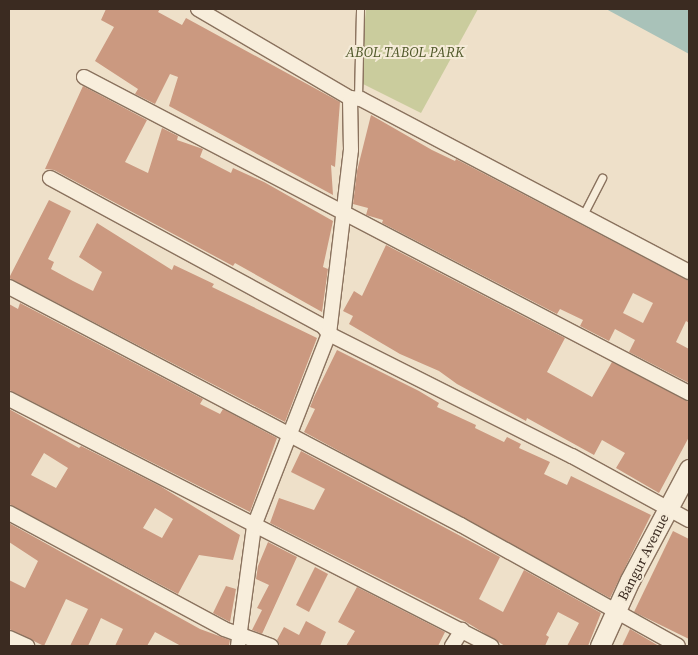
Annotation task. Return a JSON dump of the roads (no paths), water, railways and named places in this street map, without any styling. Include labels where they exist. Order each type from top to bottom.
[{"type":"street","points":[[198,9],[354,98],[583,215],[689,272]]},
{"type":"street","points":[[84,76],[343,210],[689,394]]},
{"type":"street","points":[[238,640],[254,526],[329,334],[351,150],[354,98]]},
{"type":"street","points":[[50,178],[323,326],[329,334],[572,456],[689,520]]},
{"type":"street","points":[[9,287],[461,525],[615,613],[678,646]]},
{"type":"street","points":[[9,399],[491,646]]},
{"type":"street","name":"Bangur Avenue","points":[[600,646],[689,469]]},
{"type":"street","points":[[9,513],[238,640],[271,646]]},
{"type":"street","points":[[452,646],[462,630]]},
{"type":"street","points":[[9,638],[27,646]]},
{"type":"lane","points":[[354,98],[360,9]]},
{"type":"lane","points":[[583,215],[602,178]]},
{"type":"water","points":[[606,9],[689,9],[689,54],[680,49]]},
{"type":"park label","name":"ABOL TABOL PARK","points":[[405,52]]}]
